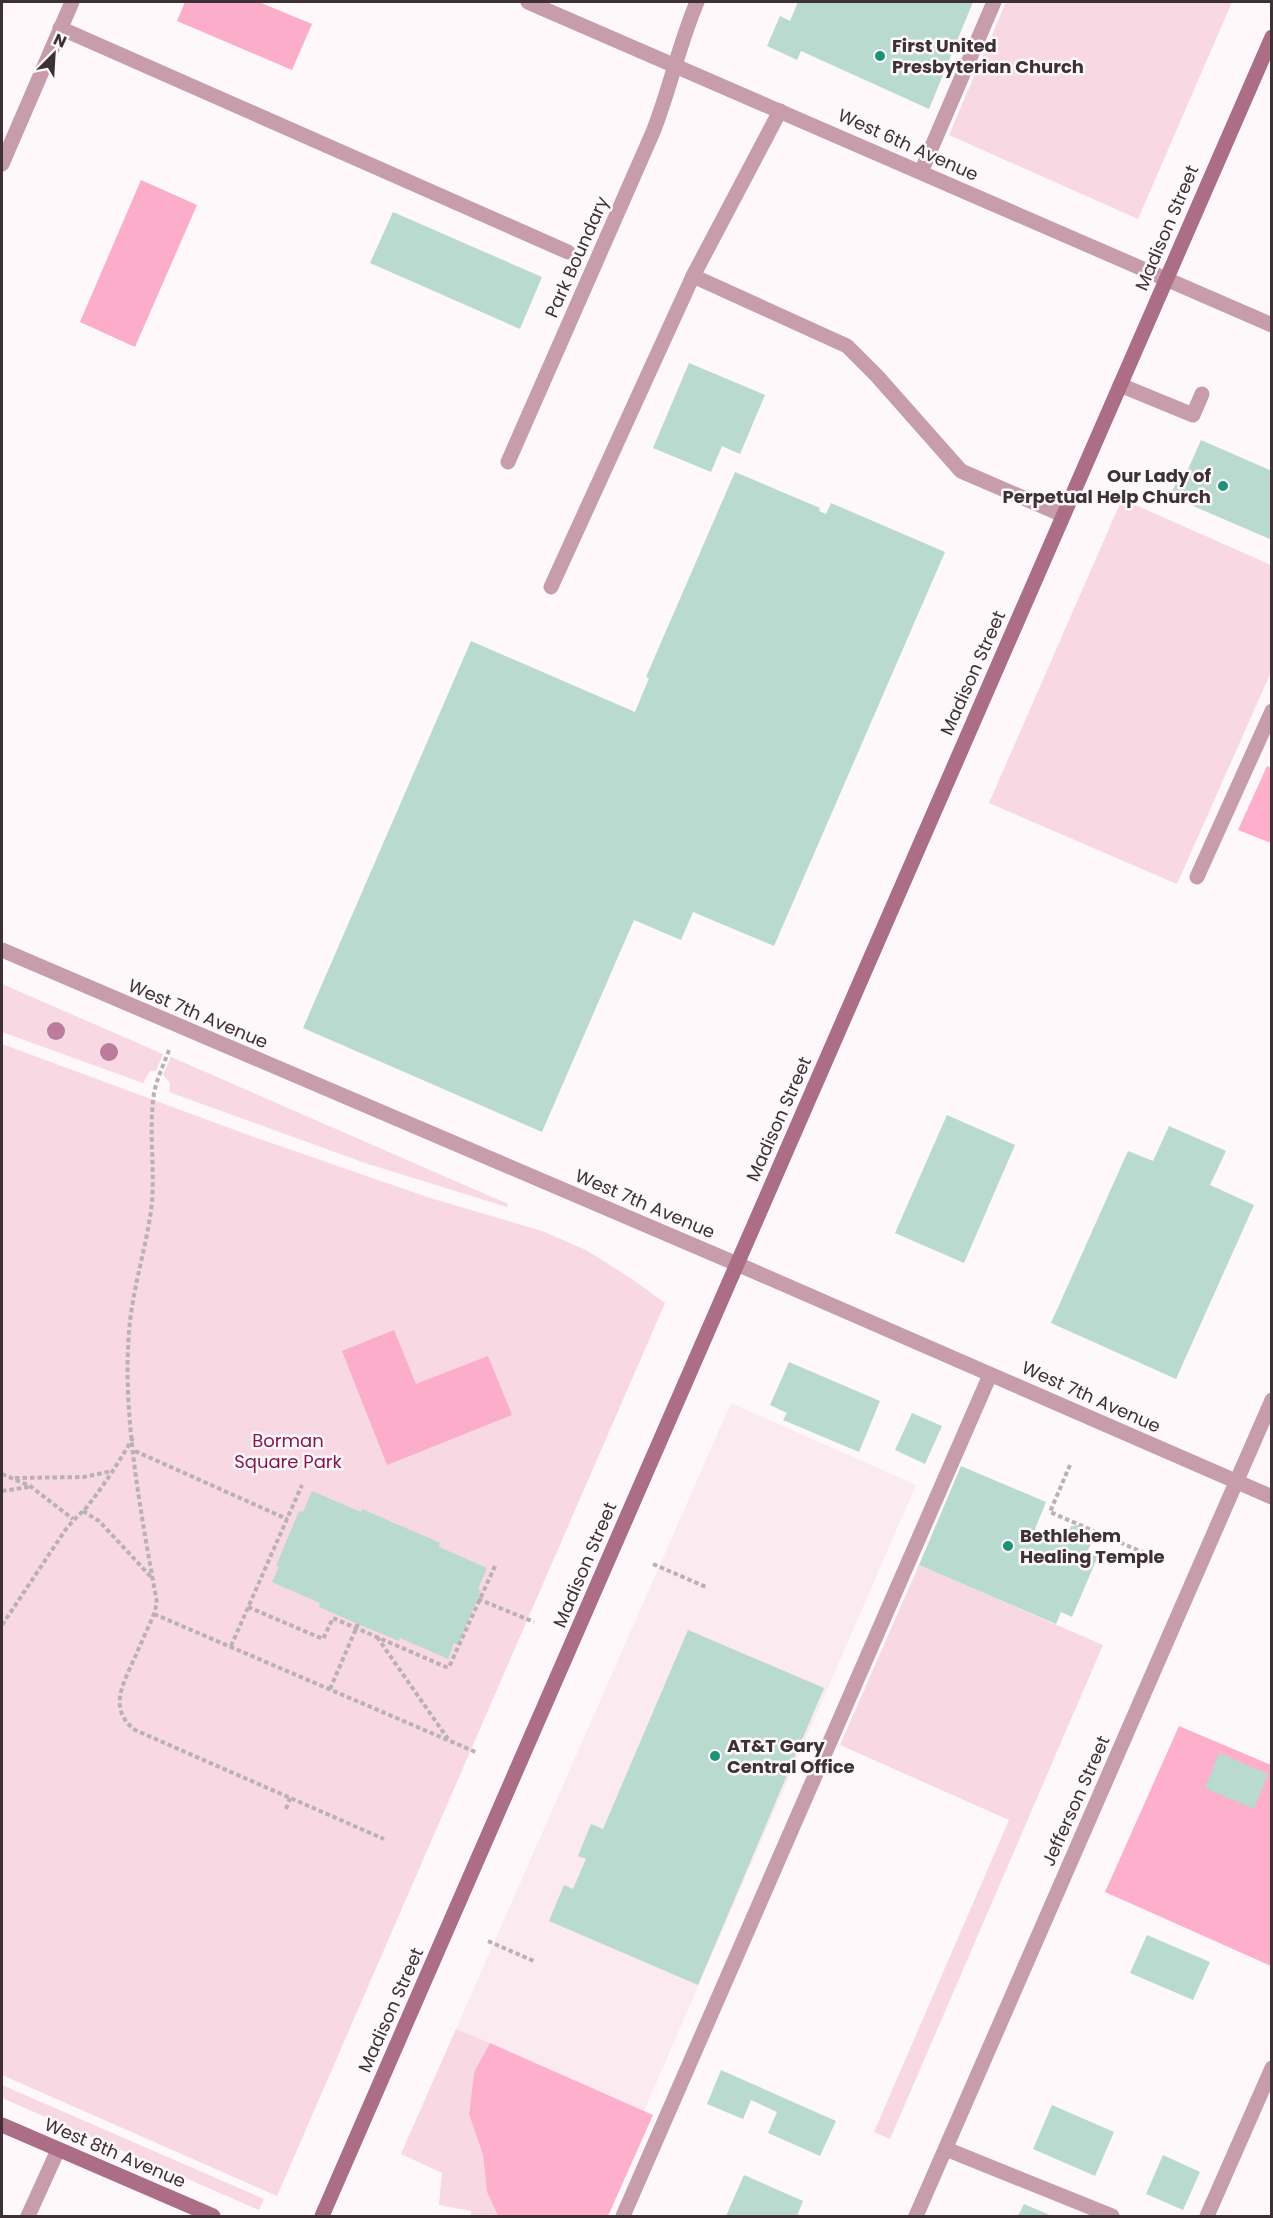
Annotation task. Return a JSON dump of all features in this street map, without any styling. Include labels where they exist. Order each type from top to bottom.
[{"type":"street","points":[[2,164],[72,2]]},
{"type":"street","name":"West 6th Avenue","points":[[528,2],[1272,325]]},
{"type":"street","name":"Park Boundary","points":[[508,462],[653,132],[687,25],[697,2]]},
{"type":"street","points":[[921,172],[994,2]]},
{"type":"street","points":[[60,28],[568,252]]},
{"type":"street","name":"Madison Street","points":[[322,2217],[1272,37]]},
{"type":"street","points":[[551,586],[693,276],[780,111]]},
{"type":"street","points":[[693,276],[847,346],[877,376],[961,471],[1063,515]]},
{"type":"street","points":[[1120,385],[1193,415],[1202,394]]},
{"type":"street","points":[[1197,877],[1272,711]]},
{"type":"street","name":"West 7th Avenue","points":[[2,950],[737,1264],[1272,1497]]},
{"type":"street","points":[[623,2217],[990,1375]]},
{"type":"street","name":"Jefferson Street","points":[[916,2217],[1272,1400]]},
{"type":"street","points":[[1207,2217],[1272,2068]]},
{"type":"street","name":"West 8th Avenue","points":[[2,2125],[213,2217]]},
{"type":"street","points":[[946,2149],[1112,2217]]},
{"type":"street","points":[[28,2217],[58,2150]]},
{"type":"path","points":[[178,1027],[157,1079],[153,1099],[151,1210],[129,1334],[130,1412],[156,1604],[154,1614],[122,1687],[120,1707],[126,1724],[135,1730],[384,1839]]},
{"type":"path","points":[[2,1625],[73,1519],[83,1511],[133,1438]]},
{"type":"path","points":[[134,1451],[287,1519]]},
{"type":"path","points":[[1070,1465],[1050,1512],[1149,1555]]},
{"type":"path","points":[[15,1479],[84,1477],[112,1471]]},
{"type":"path","points":[[2,1474],[30,1486],[73,1519]]},
{"type":"path","points":[[231,1646],[302,1485]]},
{"type":"path","points":[[2,1491],[30,1486]]},
{"type":"path","points":[[83,1511],[99,1521],[152,1578]]},
{"type":"path","points":[[653,1564],[706,1587]]},
{"type":"path","points":[[248,1607],[323,1639],[333,1618],[357,1626],[376,1637],[449,1667],[495,1566]]},
{"type":"path","points":[[479,1599],[534,1622]]},
{"type":"path","points":[[154,1614],[478,1753]]},
{"type":"path","points":[[330,1689],[357,1626]]},
{"type":"path","points":[[376,1637],[448,1740]]},
{"type":"path","points":[[286,1809],[290,1798]]},
{"type":"path","points":[[488,1941],[536,1962]]},
{"type":"shaded area","points":[[185,2],[259,2],[312,24],[292,70],[177,21]]},
{"type":"shaded area","points":[[141,180],[197,205],[135,347],[80,322]]},
{"type":"shaded area","points":[[1267,766],[1271,768],[1271,843],[1238,830]]},
{"type":"shaded area","points":[[394,1330],[416,1384],[488,1356],[512,1415],[387,1465],[342,1351]]},
{"type":"shaded area","points":[[731,1403],[916,1485],[644,2111],[456,2029]]},
{"type":"shaded area","points":[[1179,1726],[1271,1765],[1271,1966],[1105,1892]]},
{"type":"shaded area","points":[[490,2043],[653,2115],[608,2216],[498,2216],[487,2192],[483,2155],[469,2114],[474,2072]]},
{"type":"green space","points":[[1006,2],[1232,2],[1138,219],[949,135]]},
{"type":"green space","points":[[1122,499],[1271,565],[1271,672],[1177,884],[989,803]]},
{"type":"green space","points":[[2,984],[163,1054],[156,1071],[150,1071],[143,1083],[2,1032]]},
{"type":"green space","name":"Borman Square Park","points":[[2,1044],[251,1136],[430,1198],[542,1231],[586,1250],[665,1303],[277,2196],[2,2075]]},
{"type":"green space","points":[[171,1057],[508,1204],[507,1207],[365,1163],[169,1092],[170,1083],[163,1075]]},
{"type":"green space","points":[[919,1565],[1103,1645],[890,2139],[874,2132],[1009,1820],[840,1745]]},
{"type":"green space","points":[[456,2029],[490,2043],[474,2072],[469,2113],[483,2155],[487,2192],[498,2216],[471,2216],[471,2211],[439,2205],[442,2173],[401,2154]]},
{"type":"green space","points":[[2,2085],[264,2199],[259,2210],[2,2098]]},
{"type":"building","name":"First United Presbyterian Church","points":[[798,2],[973,2],[929,109],[801,51],[797,60],[767,46],[780,16],[790,21]]},
{"type":"building","points":[[393,212],[542,277],[520,329],[370,263]]},
{"type":"building","points":[[689,363],[765,395],[740,454],[722,446],[711,472],[653,448]]},
{"type":"building","name":"Our Lady of Perpetual Help Church","points":[[1201,440],[1272,471],[1272,540],[1170,496],[1180,474],[1185,476]]},
{"type":"building","points":[[735,472],[820,508],[819,511],[826,514],[831,503],[945,552],[774,946],[693,912],[681,940],[634,920],[542,1132],[303,1028],[471,641],[635,712],[649,678],[646,677]]},
{"type":"building","points":[[947,1115],[1015,1145],[964,1263],[895,1233]]},
{"type":"building","points":[[1169,1126],[1226,1151],[1210,1185],[1254,1205],[1176,1379],[1051,1323],[1128,1151],[1153,1161]]},
{"type":"building","points":[[789,1362],[880,1401],[859,1452],[783,1420],[787,1413],[770,1405]]},
{"type":"building","points":[[912,1413],[942,1426],[925,1464],[895,1450]]},
{"type":"building","name":"Bethlehem Healing Temple","points":[[961,1466],[1046,1502],[1035,1529],[1064,1541],[1071,1526],[1080,1525],[1088,1529],[1094,1538],[1087,1552],[1098,1556],[1072,1617],[1061,1612],[1056,1624],[919,1565]]},
{"type":"building","points":[[312,1491],[361,1512],[362,1509],[438,1542],[439,1547],[487,1568],[478,1589],[481,1590],[458,1645],[454,1643],[448,1659],[319,1607],[320,1603],[272,1582],[279,1567],[276,1566],[299,1511],[303,1512]]},
{"type":"building","name":"AT&T Gary Central Office","points":[[688,1630],[824,1688],[698,1985],[549,1921],[564,1885],[573,1889],[586,1859],[578,1856],[591,1824],[603,1829]]},
{"type":"building","points":[[1219,1753],[1268,1774],[1254,1809],[1205,1788]]},
{"type":"building","points":[[1147,1935],[1210,1962],[1193,2000],[1130,1973]]},
{"type":"building","points":[[721,2070],[836,2121],[820,2156],[768,2133],[777,2112],[751,2100],[743,2119],[707,2104]]},
{"type":"building","points":[[1052,2105],[1114,2132],[1095,2176],[1033,2149]]},
{"type":"building","points":[[1163,2155],[1200,2172],[1183,2210],[1146,2194]]},
{"type":"building","points":[[744,2175],[803,2201],[797,2216],[726,2216]]},
{"type":"building","points":[[1024,2204],[1052,2216],[1018,2216]]},
{"type":"place","name":"First United Presbyterian Church","points":[[880,56]]},
{"type":"place","name":"Our Lady of Perpetual Help Church","points":[[1223,486]]},
{"type":"place","name":"Bethlehem Healing Temple","points":[[1008,1546]]},
{"type":"place","name":"AT&T Gary Central Office","points":[[715,1756]]}]
